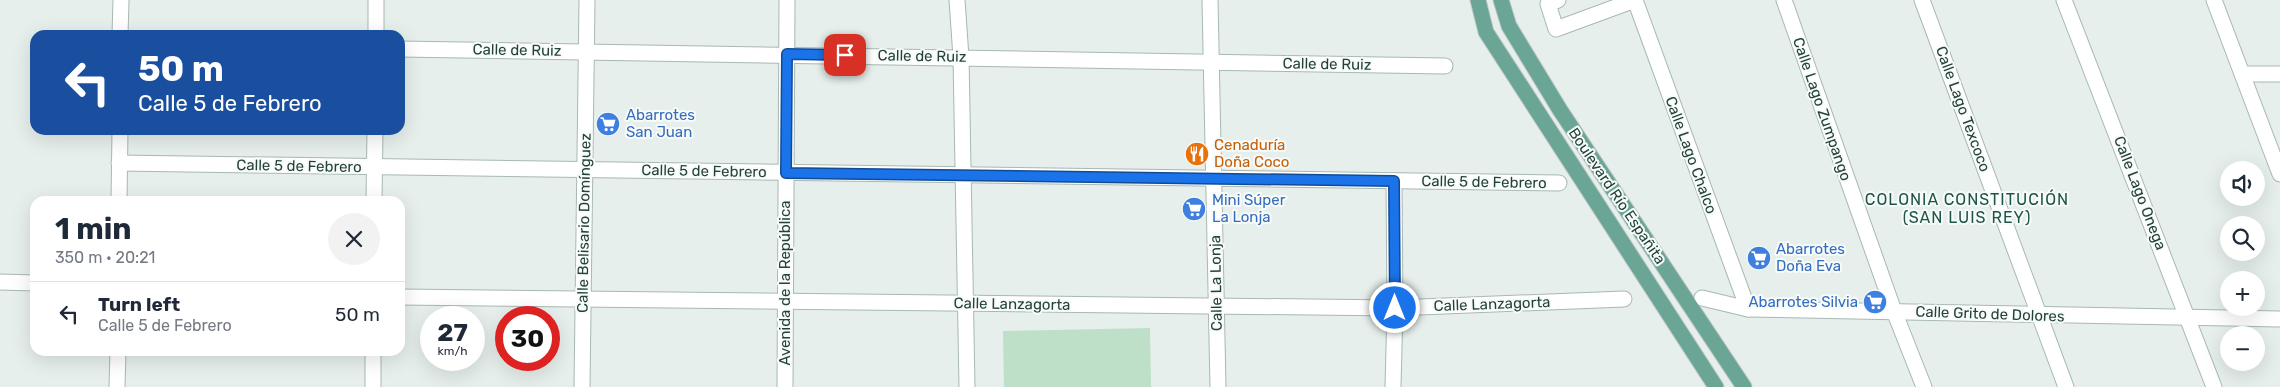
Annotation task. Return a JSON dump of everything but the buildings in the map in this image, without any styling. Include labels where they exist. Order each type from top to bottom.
[{"type":"main road","name":"Boulevard Río Españita","points":[[1478,0],[1486,32],[1716,387]]},
{"type":"main road","name":"Boulevard Río Españita","points":[[1501,0],[1509,26],[1560,110],[1744,387]]},
{"type":"street","points":[[120,30],[121,0]]},
{"type":"street","points":[[376,0],[376,30]]},
{"type":"street","name":"Calle Belisario Domínguez","points":[[582,387],[587,0]]},
{"type":"street","name":"Avenida de la República","points":[[785,387],[787,0]]},
{"type":"street","points":[[957,0],[961,57],[968,387]]},
{"type":"street","name":"Calle La Lonja","points":[[1210,0],[1218,387]]},
{"type":"street","points":[[1558,0],[1548,4],[1556,29],[1635,0]]},
{"type":"street","name":"Calle Lago Chalco","points":[[1635,0],[1748,309]]},
{"type":"street","name":"Calle Lago Zumpango","points":[[1784,0],[1894,311],[1924,387]]},
{"type":"street","name":"Calle Lago Texcoco","points":[[1922,0],[2066,387]]},
{"type":"street","name":"Calle Lago Onega","points":[[2064,0],[2214,387]]},
{"type":"street","points":[[2214,0],[2280,174]]},
{"type":"street","name":"Calle de Ruiz","points":[[405,49],[1445,66]]},
{"type":"street","points":[[2242,74],[2280,74]]},
{"type":"street","points":[[119,196],[120,135]]},
{"type":"street","points":[[374,196],[375,135]]},
{"type":"street","name":"Calle 5 de Febrero","points":[[119,163],[1559,183]]},
{"type":"street","points":[[1393,387],[1395,308],[1394,181]]},
{"type":"street","points":[[0,282],[30,284]]},
{"type":"street","name":"Calle Lanzagorta","points":[[405,297],[1395,308],[1624,299]]},
{"type":"street","name":"Calle Grito de Dolores","points":[[1702,298],[1748,309],[2040,316],[2280,318]]},
{"type":"street","points":[[117,387],[118,356]]},
{"type":"street","points":[[373,356],[373,387]]},
{"type":"green space","points":[[1150,328],[1151,387],[1004,387],[1003,331]]},
{"type":"place","name":"Abarrotes San Juan","points":[[608,124]]},
{"type":"place","name":"Cenaduría Doña Coco","points":[[1197,154]]},
{"type":"place","name":"Mini Súper La Lonja","points":[[1194,209]]},
{"type":"place","name":"Abarrotes Doña Eva","points":[[1759,258]]},
{"type":"place","name":"Abarrotes Silvia","points":[[1875,302]]},
{"type":"district","name":"COLONIA CONSTITUCIÓN (SAN LUIS REY)","points":[[1967,208]]},
{"type":"route","points":[[845,55],[787,54],[786,173],[1394,181],[1395,308]]}]
